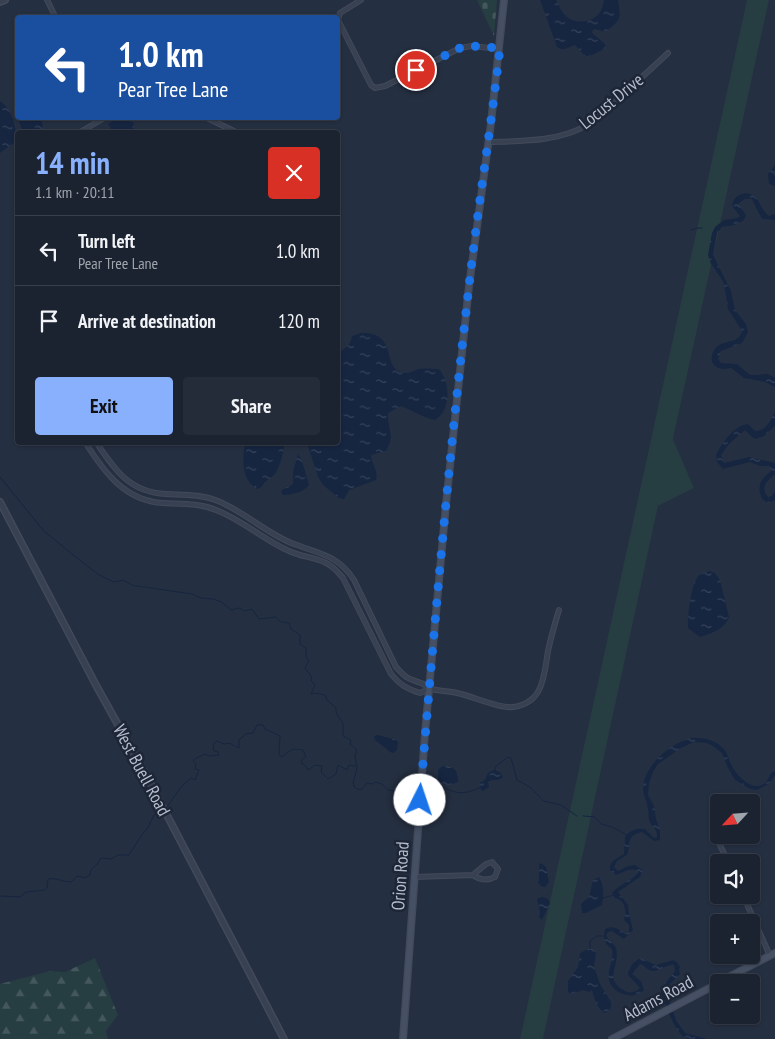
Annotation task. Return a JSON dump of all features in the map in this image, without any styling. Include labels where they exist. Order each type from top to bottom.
[{"type":"main road","name":"Orion Road","points":[[403,1039],[429,688],[468,295],[489,142],[504,0]]},
{"type":"main road","name":"Adams Road","points":[[736,974],[773,955]]},
{"type":"main road","name":"Adams Road","points":[[612,1039],[710,988]]},
{"type":"street","points":[[0,2],[5,0]]},
{"type":"street","points":[[47,0],[54,15]]},
{"type":"street","points":[[339,15],[361,0]]},
{"type":"street","points":[[340,24],[371,85],[375,88],[385,86],[429,62],[460,48],[472,46],[500,48]]},
{"type":"street","name":"Locust Drive","points":[[489,142],[526,141],[554,137],[575,131],[587,125],[668,53]]},
{"type":"street","points":[[84,130],[101,120]]},
{"type":"street","points":[[211,120],[232,130]]},
{"type":"street","points":[[87,445],[103,467],[123,489],[141,499],[151,502],[204,506],[230,516],[292,553],[326,563],[346,581],[391,674],[403,686],[420,693],[429,688]]},
{"type":"street","points":[[98,445],[118,473],[128,482],[144,491],[204,497],[233,508],[294,544],[322,552],[335,559],[348,570],[353,578],[396,667],[407,678],[414,682],[422,683],[429,688],[457,693],[501,706],[513,707],[529,701],[542,684],[559,610]]},
{"type":"street","points":[[103,467],[109,462]]},
{"type":"street","points":[[204,497],[204,506]]},
{"type":"street","name":"West Buell Road","points":[[0,502],[2,512],[147,777],[284,1039]]},
{"type":"street","points":[[264,537],[268,530]]},
{"type":"street","points":[[346,581],[353,578]]},
{"type":"street","points":[[383,657],[390,654]]},
{"type":"street","points":[[403,686],[407,678]]},
{"type":"street","points":[[415,877],[473,875],[489,880],[495,877],[498,869],[495,864],[488,862],[473,875]]},
{"type":"street","points":[[748,904],[773,955]]},
{"type":"green space","points":[[477,0],[497,0],[494,36]]},
{"type":"green space","points":[[747,0],[769,0],[673,439],[694,488],[658,506],[543,1039],[520,1039]]},
{"type":"green space","points":[[95,958],[118,1015],[106,1031],[108,1039],[0,1039],[0,984],[50,971],[65,972]]},
{"type":"water","points":[[540,0],[556,0],[567,17],[580,22],[594,18],[602,9],[604,0],[618,0],[620,15],[615,24],[605,32],[595,29],[592,31],[605,44],[606,48],[588,57],[575,45],[564,49],[557,47]]},
{"type":"water","points":[[0,101],[10,114],[14,125],[15,142],[0,153]]},
{"type":"water","points":[[18,120],[41,120],[43,128],[42,130],[22,130]]},
{"type":"water","points":[[114,120],[125,120],[133,122],[134,125],[133,130],[112,130],[108,124]]},
{"type":"water","points":[[775,165],[773,173],[775,186],[769,184],[768,174]]},
{"type":"water","points":[[746,193],[755,196],[769,216],[775,214],[775,220],[763,219],[752,199],[745,199],[738,204],[746,215],[744,220],[735,225],[722,227],[717,233],[713,255],[731,291],[735,310],[746,324],[748,332],[742,343],[721,351],[718,359],[721,363],[737,364],[750,375],[768,374],[775,378],[775,387],[765,382],[744,378],[731,368],[719,368],[712,361],[713,352],[719,345],[738,338],[742,331],[728,309],[724,283],[710,262],[708,255],[712,233],[715,227],[724,220],[740,216],[732,206],[737,196]]},
{"type":"water","points":[[361,333],[373,334],[380,338],[385,343],[395,369],[403,373],[419,369],[439,369],[446,382],[448,396],[444,410],[435,420],[426,418],[401,406],[388,413],[391,437],[389,446],[386,451],[371,455],[377,476],[376,480],[349,490],[344,499],[339,498],[323,485],[318,477],[308,445],[340,445],[340,351],[347,346],[352,336]]},
{"type":"water","points":[[775,412],[775,426],[764,436],[756,439],[745,430],[729,444],[721,455],[724,463],[749,457],[775,463],[775,474],[767,482],[765,490],[768,497],[772,496],[775,491],[775,500],[768,503],[762,499],[759,490],[760,483],[771,471],[770,466],[760,466],[750,462],[723,469],[717,462],[716,455],[733,431],[748,424],[755,431],[759,431],[767,425]]},
{"type":"water","points":[[245,445],[284,445],[281,460],[275,474],[262,487],[257,489],[245,475],[243,456]]},
{"type":"water","points":[[298,454],[309,485],[298,493],[283,495],[282,490],[293,484],[293,472]]},
{"type":"water","points":[[710,571],[715,573],[720,580],[729,617],[721,628],[700,637],[688,628],[690,602],[697,578],[704,572]]},
{"type":"water","points":[[378,735],[397,740],[397,750],[393,753],[390,752],[375,740],[374,736]]},
{"type":"water","points":[[692,738],[709,740],[721,746],[734,770],[751,785],[761,785],[775,771],[775,775],[769,784],[757,790],[750,789],[735,780],[722,753],[707,743],[694,742],[681,748],[658,764],[649,783],[648,795],[654,806],[660,830],[660,840],[654,841],[642,832],[633,836],[630,840],[627,855],[617,861],[614,867],[618,871],[635,865],[643,870],[640,877],[618,892],[628,905],[633,930],[624,939],[612,931],[606,935],[616,948],[617,955],[613,977],[618,986],[627,992],[633,992],[640,988],[628,975],[628,972],[630,967],[640,958],[656,965],[673,960],[677,962],[680,967],[680,974],[670,984],[667,994],[676,1020],[685,1033],[707,1039],[686,1038],[678,1031],[671,1018],[661,993],[675,971],[674,965],[652,971],[640,964],[632,974],[641,981],[644,990],[635,995],[624,994],[614,989],[609,980],[612,949],[607,945],[604,938],[605,929],[611,927],[625,934],[629,931],[629,925],[624,920],[623,903],[615,898],[612,893],[639,872],[630,870],[616,875],[610,870],[614,860],[624,854],[625,837],[636,829],[645,829],[654,838],[657,837],[649,820],[643,791],[644,780],[660,756],[675,745]]},
{"type":"water","points":[[442,766],[453,768],[457,772],[458,782],[449,785],[438,783],[438,770]]},
{"type":"water","points":[[493,770],[500,772],[503,777],[488,782],[489,787],[483,791],[481,790],[479,783],[485,780],[488,773]]},
{"type":"water","points":[[541,863],[546,867],[549,882],[545,887],[538,883],[539,865]]},
{"type":"water","points":[[599,877],[603,891],[602,905],[582,913],[581,904],[589,897],[593,880]]},
{"type":"water","points":[[543,897],[548,899],[550,903],[542,920],[539,917],[540,912],[537,900]]},
{"type":"water","points":[[592,949],[596,953],[594,967],[600,984],[611,1002],[609,1011],[604,1013],[597,1005],[592,990],[589,992],[583,990],[571,994],[568,992],[568,981],[578,967],[580,953]]},
{"type":"waterway","points":[[691,230],[702,228]]},
{"type":"waterway","points":[[0,477],[43,530],[99,575],[114,582],[123,580],[134,586],[192,594],[201,598],[213,599],[222,602],[231,610],[239,608],[245,611],[252,609],[259,619],[276,617],[281,622],[289,623],[291,629],[300,635],[300,644],[306,648],[306,657],[309,661],[305,668],[315,685],[311,694],[325,695],[327,700],[336,708],[336,713],[343,724],[343,736],[351,740],[350,744],[357,750],[355,756],[357,768],[353,783],[355,788],[361,790],[367,783],[373,784],[375,782],[382,784],[388,790],[401,792],[410,788],[418,792]]},
{"type":"waterway","points":[[167,807],[181,787],[191,778],[195,780],[199,770],[195,769],[194,759],[205,754],[209,756],[219,755],[218,752],[214,751],[213,744],[217,741],[224,744],[229,743],[239,748],[239,740],[246,734],[253,733],[257,725],[263,725],[265,729],[280,736],[279,754],[281,757],[293,749],[303,750],[306,757],[302,759],[301,763],[308,770],[315,765],[322,766],[321,772],[328,779],[336,774],[338,765],[347,770],[349,765],[355,766]]},
{"type":"waterway","points":[[495,771],[496,766],[508,757],[511,758],[517,780],[530,787],[544,801],[561,805],[577,816]]},
{"type":"waterway","points":[[422,793],[435,794],[443,787],[462,793],[481,787]]},
{"type":"waterway","points":[[0,896],[20,897],[26,892],[45,890],[48,879],[71,882],[77,876],[85,878],[90,875],[91,870],[101,858],[111,859],[118,855],[129,855],[159,810]]},
{"type":"waterway","points":[[583,816],[595,817],[601,824],[612,827],[627,835]]},
{"type":"waterway","points":[[603,898],[614,895]]},
{"type":"waterway","points":[[590,948],[590,941],[597,936],[603,936]]},
{"type":"route","points":[[416,70],[460,48],[472,46],[500,48],[469,284],[446,504],[420,800]]}]
